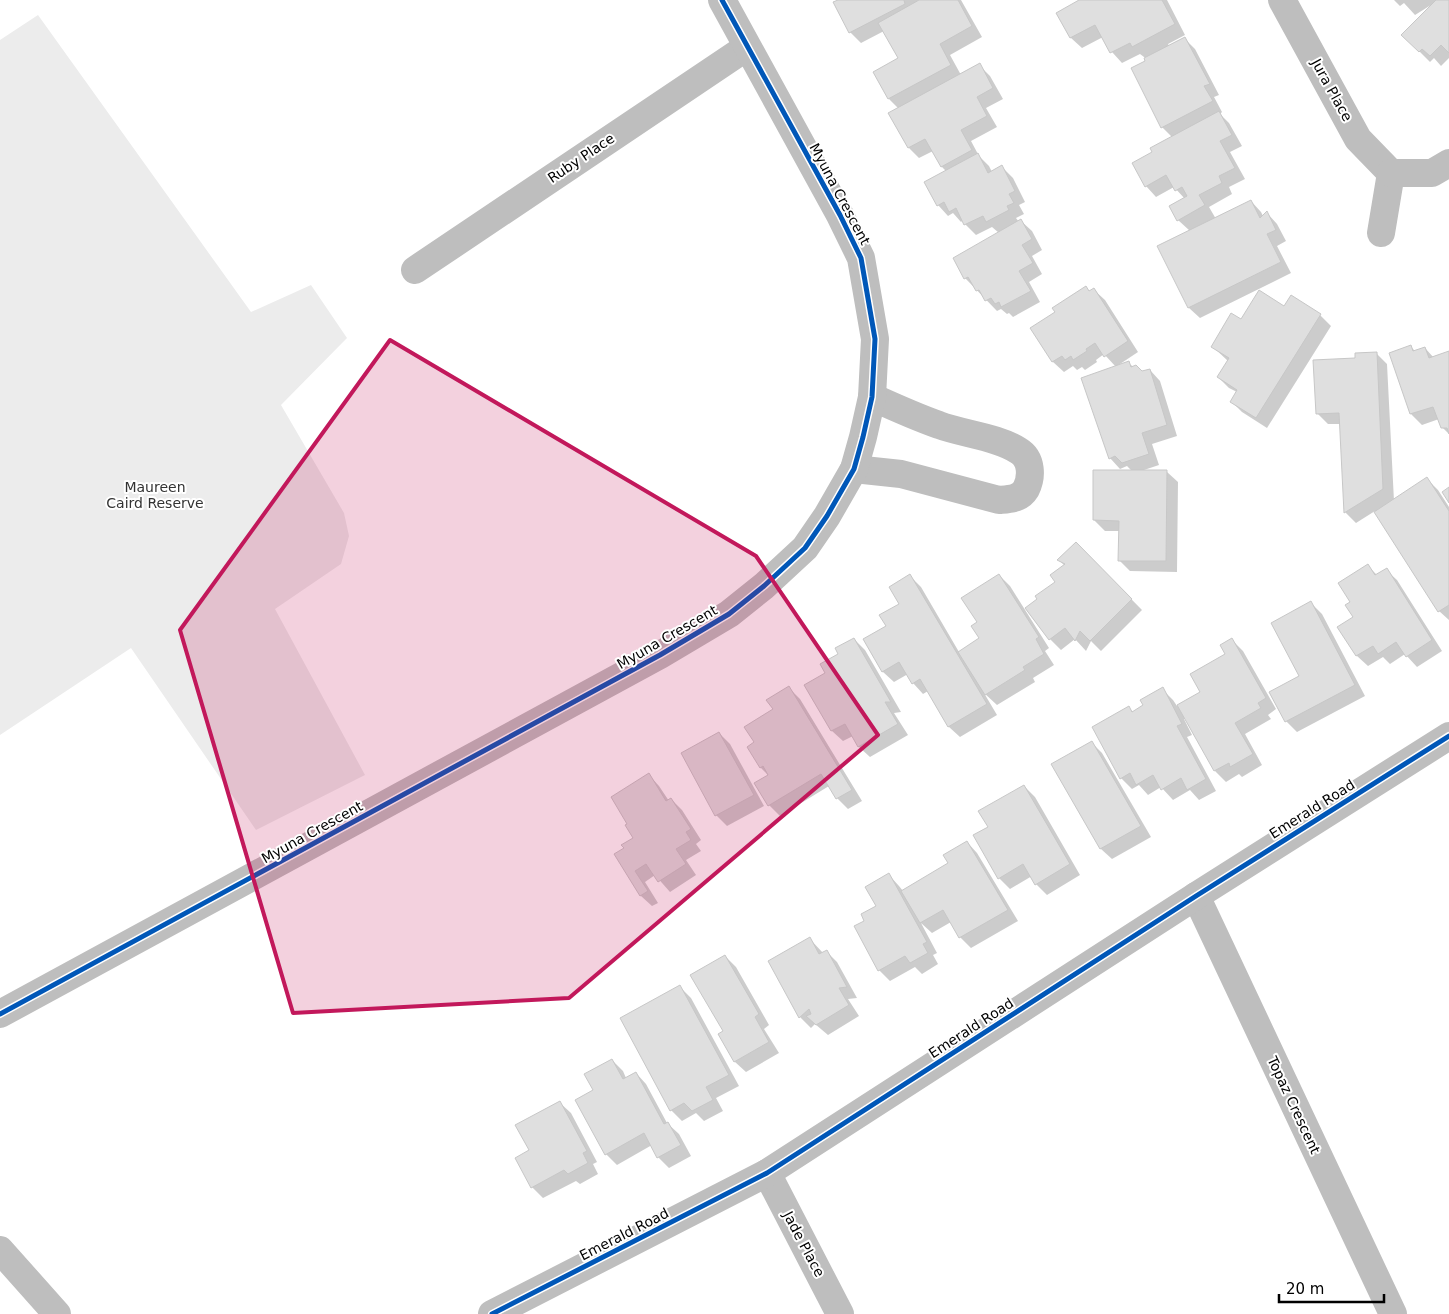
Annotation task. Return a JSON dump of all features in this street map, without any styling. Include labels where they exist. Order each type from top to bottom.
[{"type":"street","name":"Myuna Crescent","points":[[0,1014],[660,656],[729,614],[764,586],[805,548],[854,469],[872,397],[875,339],[861,258],[840,215],[722,0]]},
{"type":"street","name":"Jura Place","points":[[1282,0],[1358,139],[1391,173]]},
{"type":"street","name":"Ruby Place","points":[[416,270],[747,47]]},
{"type":"street","points":[[1381,234],[1391,173],[1432,173],[1449,162]]},
{"type":"street","points":[[854,469],[901,474],[999,500],[1015,498],[1025,491],[1030,479],[1029,463],[1021,452],[993,440],[940,426],[872,397]]},
{"type":"street","name":"Emerald Road","points":[[492,1314],[767,1173],[1196,896],[1449,736]]},
{"type":"street","name":"Topaz Crescent","points":[[1196,896],[1392,1314]]},
{"type":"street","name":"Jade Place","points":[[767,1173],[840,1314]]},
{"type":"street","points":[[0,1250],[57,1314]]},
{"type":"highlighted area","points":[[390,340],[756,556],[878,735],[569,998],[293,1013],[180,630]]},
{"type":"green space","name":"Maureen Caird Reserve","points":[[38,15],[251,312],[311,285],[347,338],[281,405],[344,513],[349,536],[341,564],[275,609],[365,775],[256,830],[131,648],[0,735],[0,40]]},
{"type":"building","points":[[838,0],[904,0],[905,4],[849,33],[833,2]]},
{"type":"building","points":[[919,0],[958,0],[972,26],[940,44],[951,65],[888,99],[873,72],[898,58],[878,23]]},
{"type":"building","points":[[1079,0],[1162,0],[1175,24],[1132,47],[1130,43],[1110,53],[1095,25],[1070,38],[1056,13]]},
{"type":"building","points":[[1436,0],[1449,0],[1449,53],[1441,45],[1430,56],[1422,49],[1419,52],[1401,35]]},
{"type":"building","points":[[1185,37],[1210,84],[1204,86],[1213,101],[1161,128],[1131,68],[1145,61],[1144,58]]},
{"type":"building","points":[[980,63],[993,88],[977,97],[987,116],[961,130],[972,150],[941,167],[925,139],[908,148],[888,113]]},
{"type":"building","points":[[1219,111],[1232,135],[1220,141],[1235,168],[1219,176],[1222,183],[1199,195],[1205,205],[1177,221],[1169,206],[1187,196],[1182,187],[1175,191],[1166,175],[1145,187],[1132,163],[1152,152],[1150,148]]},
{"type":"building","points":[[978,153],[988,173],[1002,165],[1015,191],[1009,194],[1014,203],[1007,206],[1009,210],[986,222],[983,216],[964,225],[956,208],[949,212],[944,202],[937,206],[924,182]]},
{"type":"building","points":[[1251,200],[1260,218],[1267,211],[1276,230],[1267,234],[1281,262],[1188,308],[1157,246]]},
{"type":"building","points":[[1021,219],[1032,239],[1022,245],[1033,263],[1019,271],[1031,291],[1001,307],[999,302],[995,304],[991,298],[985,301],[979,290],[976,291],[968,277],[964,279],[953,258]]},
{"type":"building","points":[[1086,286],[1089,291],[1094,288],[1128,341],[1104,357],[1095,343],[1073,360],[1071,356],[1065,360],[1062,356],[1052,362],[1030,328],[1055,312],[1052,308]]},
{"type":"building","points":[[1259,290],[1284,306],[1291,295],[1321,314],[1256,418],[1230,402],[1237,390],[1217,377],[1229,358],[1211,347],[1231,313],[1241,319]]},
{"type":"building","points":[[1411,345],[1413,351],[1425,347],[1429,358],[1449,351],[1449,434],[1447,428],[1441,428],[1433,407],[1410,414],[1389,353]]},
{"type":"building","points":[[1377,352],[1383,489],[1344,513],[1339,413],[1316,414],[1313,360],[1355,358],[1355,353]]},
{"type":"building","points":[[1129,361],[1131,367],[1136,365],[1142,371],[1150,369],[1167,425],[1142,433],[1149,454],[1122,463],[1115,456],[1109,459],[1081,378]]},
{"type":"building","points":[[1093,470],[1167,470],[1166,561],[1118,561],[1119,521],[1093,520]]},
{"type":"building","points":[[1427,477],[1449,511],[1449,605],[1438,612],[1374,512]]},
{"type":"building","points":[[1449,487],[1449,503],[1442,492]]},
{"type":"building","points":[[1076,542],[1132,599],[1090,641],[1080,631],[1075,641],[1065,628],[1049,640],[1025,608],[1037,599],[1035,596],[1055,582],[1050,575],[1065,564],[1057,560]]},
{"type":"building","points":[[1368,564],[1375,575],[1387,568],[1432,640],[1406,657],[1396,642],[1378,654],[1373,646],[1356,656],[1337,627],[1353,617],[1345,605],[1350,602],[1338,583]]},
{"type":"building","points":[[910,574],[987,704],[948,727],[920,679],[912,684],[899,662],[882,672],[863,639],[886,626],[879,615],[899,604],[889,587]]},
{"type":"building","points":[[999,574],[1039,637],[1036,639],[1044,654],[1023,667],[1025,670],[985,695],[958,652],[979,638],[971,626],[977,622],[961,598]]},
{"type":"building","points":[[1311,601],[1355,685],[1285,722],[1269,692],[1299,676],[1271,623]]},
{"type":"building","points":[[854,638],[891,702],[885,702],[898,724],[858,747],[845,724],[831,731],[804,685],[825,673],[820,664],[838,654],[835,648]]},
{"type":"building","points":[[1232,638],[1266,698],[1258,703],[1261,708],[1235,723],[1253,754],[1230,767],[1229,763],[1214,771],[1177,705],[1200,692],[1190,674],[1225,654],[1220,645]]},
{"type":"building","points":[[789,686],[852,790],[836,799],[821,774],[768,806],[754,783],[768,775],[763,766],[760,768],[747,747],[754,742],[744,727],[773,709],[766,700]]},
{"type":"building","points":[[1163,687],[1182,724],[1177,726],[1206,779],[1187,790],[1181,778],[1161,790],[1153,775],[1136,785],[1130,773],[1120,779],[1092,727],[1129,706],[1132,712],[1143,705],[1140,700]]},
{"type":"building","points":[[719,732],[754,795],[715,816],[681,753]]},
{"type":"building","points":[[1092,741],[1141,826],[1100,849],[1051,764]]},
{"type":"building","points":[[649,773],[666,801],[671,798],[691,829],[686,832],[691,840],[676,849],[686,864],[658,882],[646,864],[635,871],[648,891],[640,896],[614,854],[624,848],[621,845],[633,838],[611,797]]},
{"type":"building","points":[[1024,785],[1070,864],[1035,885],[1023,864],[998,879],[973,835],[988,827],[978,811]]},
{"type":"building","points":[[967,841],[1008,910],[959,938],[943,910],[920,923],[901,891],[948,863],[943,855]]},
{"type":"building","points":[[889,873],[927,942],[923,944],[928,953],[910,963],[905,956],[878,971],[854,926],[864,921],[861,914],[876,906],[865,887]]},
{"type":"building","points":[[810,937],[819,954],[827,950],[847,987],[839,988],[849,1005],[816,1025],[806,1016],[811,1014],[809,1009],[799,1018],[768,961]]},
{"type":"building","points":[[725,955],[759,1014],[755,1017],[769,1042],[734,1062],[718,1034],[723,1031],[690,975]]},
{"type":"building","points":[[680,985],[729,1075],[706,1087],[713,1100],[692,1111],[684,1103],[670,1111],[620,1018]]},
{"type":"building","points":[[612,1059],[623,1079],[636,1072],[664,1124],[668,1122],[681,1145],[657,1158],[644,1133],[605,1155],[575,1100],[593,1090],[584,1074]]},
{"type":"building","points":[[560,1101],[587,1151],[583,1153],[588,1163],[568,1174],[564,1170],[531,1188],[515,1158],[529,1150],[515,1125]]},
{"type":"cycle path","points":[[0,1014],[660,655],[729,614],[764,586],[805,548],[827,516],[854,469],[872,397],[875,339],[861,258],[840,215],[722,0]]},
{"type":"cycle path","points":[[492,1314],[767,1173],[1196,896],[1449,736]]}]
